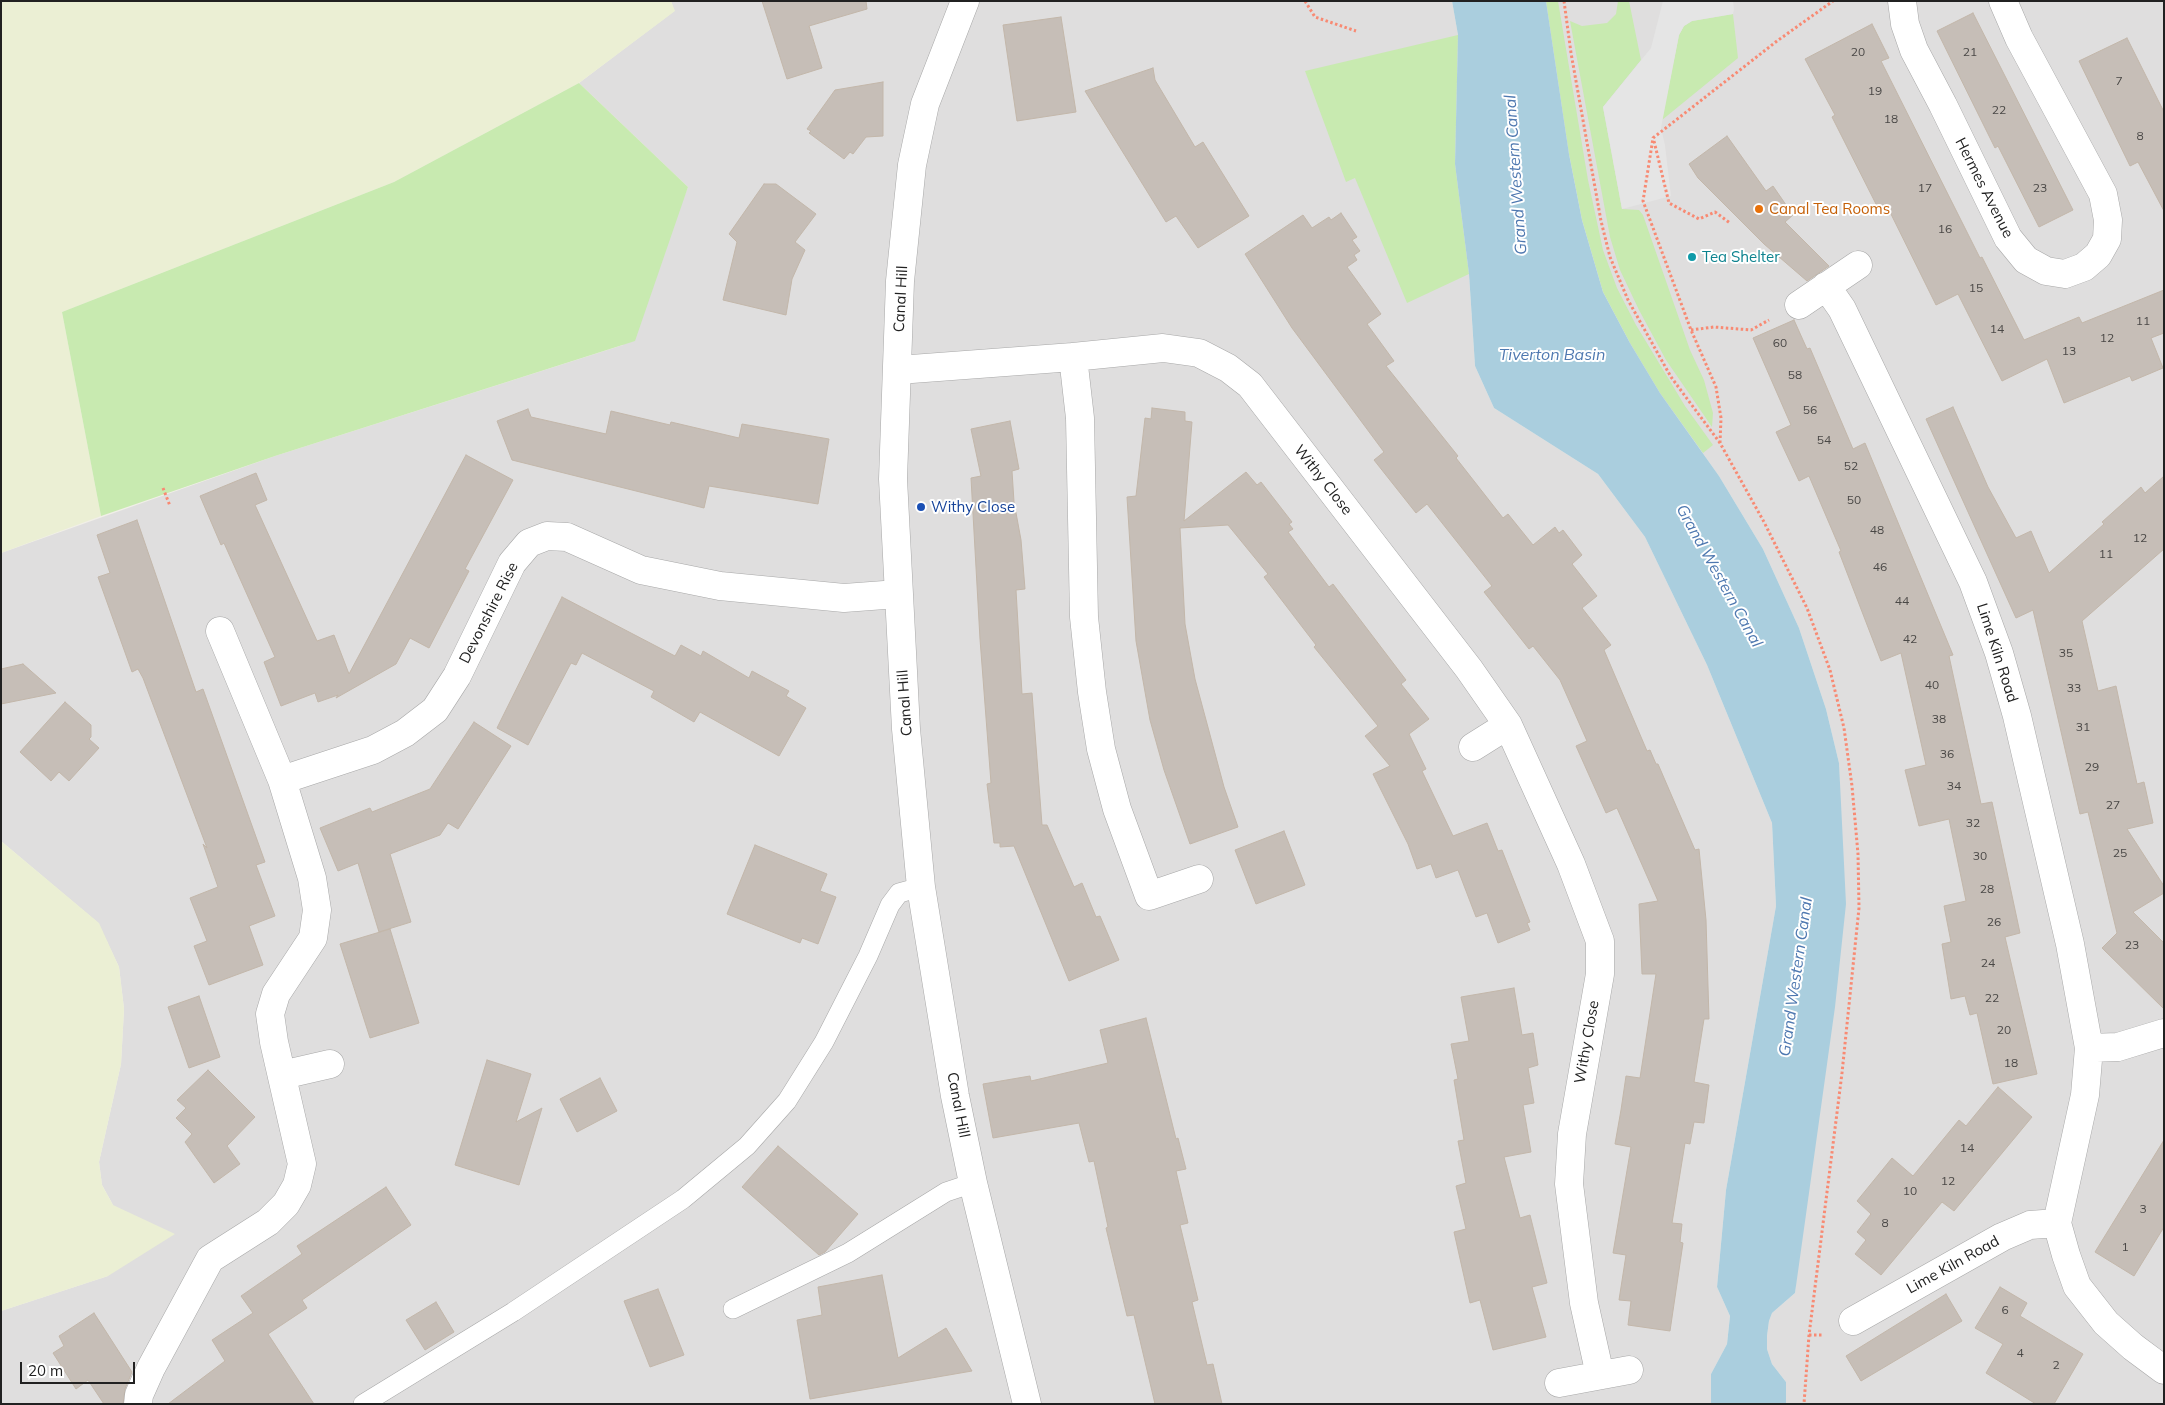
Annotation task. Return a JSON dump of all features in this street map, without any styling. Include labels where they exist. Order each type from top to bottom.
[{"type":"street","name":"Canal Hill","points":[[965,1],[925,104],[912,165],[900,281],[893,479],[898,594],[906,729],[922,887],[954,1087],[973,1183],[1027,1404]]},
{"type":"street","name":"Hermes Avenue","points":[[1902,1],[1905,24],[1914,50],[2008,238],[2026,260],[2046,271],[2065,274],[2084,267],[2098,254],[2107,239],[2108,220],[2103,194],[2019,38],[2003,1]]},
{"type":"street","points":[[1799,305],[1858,265]]},
{"type":"street","name":"Lime Kiln Road","points":[[1826,286],[1842,309],[1973,582],[1999,653],[2017,716],[2070,944],[2089,1048],[2085,1095],[2057,1222],[2077,1286],[2090,1305],[2106,1323],[2133,1347],[2164,1370]]},
{"type":"street","name":"Withy Close","points":[[898,370],[1073,357],[1163,348],[1199,353],[1228,368],[1250,385],[1469,669],[1508,724],[1571,864],[1600,941],[1600,974],[1572,1134],[1569,1184],[1584,1303],[1600,1376]]},
{"type":"street","points":[[1073,357],[1080,418],[1084,617],[1092,692],[1101,748],[1117,809],[1149,896],[1199,879]]},
{"type":"street","name":"Devonshire Rise","points":[[282,780],[373,750],[406,733],[435,710],[457,676],[512,562],[529,543],[547,536],[567,537],[641,570],[720,586],[844,598],[898,594]]},
{"type":"street","points":[[138,1404],[139,1395],[151,1368],[210,1259],[268,1222],[286,1204],[297,1185],[302,1164],[274,1042],[270,1014],[276,994],[314,938],[317,910],[312,878],[282,780],[220,631]]},
{"type":"street","points":[[1473,747],[1508,724]]},
{"type":"street","points":[[2089,1048],[2118,1047],[2164,1033]]},
{"type":"street","points":[[282,1076],[330,1064]]},
{"type":"street","name":"Lime Kiln Road","points":[[1853,1321],[2002,1237],[2030,1225],[2057,1222]]},
{"type":"street","points":[[1559,1383],[1628,1370]]},
{"type":"lane","points":[[363,1404],[512,1312],[683,1200],[747,1146],[788,1101],[824,1042],[868,956],[890,905],[899,893],[922,887]]},
{"type":"lane","points":[[733,1309],[848,1253],[946,1192],[973,1183]]},
{"type":"path","points":[[1305,1],[1315,17],[1356,30]]},
{"type":"path","points":[[1564,1],[1571,53],[1601,221],[1610,257],[1628,300],[1671,377],[1720,443],[1764,522],[1807,608],[1830,670],[1844,728],[1858,854],[1859,908],[1842,1073],[1809,1335],[1804,1404]]},
{"type":"path","points":[[1720,443],[1721,418],[1716,387],[1691,330],[1643,201],[1653,138],[1777,41],[1833,1]]},
{"type":"path","points":[[1653,138],[1669,203],[1699,219],[1715,212],[1730,223]]},
{"type":"path","points":[[1691,330],[1714,327],[1751,330],[1799,305]]},
{"type":"path","points":[[163,488],[170,506]]},
{"type":"shaded area","points":[[671,1],[1452,1],[1458,35],[1455,164],[1469,274],[1475,366],[1494,408],[1598,474],[1645,537],[1707,665],[1772,823],[1776,906],[1726,1190],[1717,1287],[1730,1316],[1727,1344],[1711,1374],[1711,1404],[1,1404],[1,1311],[108,1276],[113,1205],[102,1185],[99,1162],[121,1064],[124,1009],[119,967],[98,923],[1,841],[1,553],[275,456],[623,345],[688,187],[579,83],[674,11]]},
{"type":"shaded area","points":[[1546,1],[2164,1],[2164,1404],[1786,1404],[1786,1382],[1772,1364],[1767,1349],[1767,1336],[1772,1313],[1795,1293],[1840,817],[1839,763],[1826,709],[1799,628],[1763,549],[1719,476],[1660,393],[1630,343],[1569,154]]},
{"type":"shaded area","points":[[1663,1],[1733,1],[1734,9],[1733,14],[1692,21],[1684,26],[1679,35],[1661,128],[1671,196],[1622,209],[1603,107],[1651,48]]},
{"type":"green space","points":[[1,1],[671,1],[675,11],[579,83],[394,182],[62,312],[101,516],[1,553]]},
{"type":"green space","points":[[1546,1],[1558,1],[1588,180],[1603,250],[1617,288],[1636,325],[1685,406],[1713,445],[1703,453],[1660,393],[1630,343],[1603,292],[1582,220],[1569,154]]},
{"type":"green space","points":[[1618,1],[1629,1],[1641,60],[1603,107],[1622,209],[1639,210],[1643,215],[1690,350],[1704,380],[1713,413],[1712,427],[1666,360],[1639,310],[1620,270],[1610,237],[1570,21],[1582,26],[1607,23],[1616,14]]},
{"type":"green space","points":[[1733,14],[1738,58],[1662,120],[1679,35],[1684,26],[1692,21]]},
{"type":"green space","points":[[1458,35],[1455,164],[1469,274],[1407,303],[1355,178],[1346,182],[1305,71]]},
{"type":"green space","points":[[579,83],[688,187],[635,341],[275,456],[101,516],[62,312],[394,182]]},
{"type":"green space","points":[[1,841],[99,923],[119,967],[124,1009],[121,1064],[99,1162],[102,1185],[113,1205],[175,1234],[108,1276],[1,1311]]},
{"type":"water","name":"Tiverton Basin","points":[[1452,1],[1546,1],[1569,154],[1582,220],[1603,292],[1630,343],[1660,393],[1719,476],[1763,549],[1799,628],[1826,709],[1839,763],[1846,904],[1835,1007],[1795,1293],[1772,1313],[1767,1336],[1767,1349],[1772,1364],[1786,1382],[1786,1404],[1711,1404],[1711,1374],[1727,1344],[1730,1316],[1717,1287],[1726,1190],[1776,906],[1772,823],[1707,665],[1645,537],[1598,474],[1494,408],[1475,366],[1469,274],[1455,164],[1458,35]]},
{"type":"building","points":[[762,1],[866,1],[867,9],[809,26],[822,68],[787,79]]},
{"type":"building","points":[[1973,13],[2073,210],[2039,227],[1998,146],[1995,148],[1937,31]]},
{"type":"building","points":[[1061,17],[1076,112],[1017,121],[1003,25]]},
{"type":"building","points":[[1872,24],[1889,58],[1881,61],[1980,258],[1982,257],[2024,340],[2079,317],[2082,323],[2164,290],[2164,333],[2151,338],[2163,368],[2132,381],[2130,376],[2064,403],[2047,359],[2002,381],[1958,294],[1936,305],[1886,204],[1878,208],[1832,117],[1835,115],[1805,59]]},
{"type":"building","points":[[2127,38],[2164,112],[2164,211],[2138,162],[2130,166],[2079,61]]},
{"type":"building","points":[[1153,68],[1155,80],[1195,147],[1203,142],[1249,216],[1198,248],[1176,216],[1166,222],[1085,91]]},
{"type":"building","points":[[883,82],[883,136],[866,137],[853,154],[850,152],[844,159],[809,133],[811,131],[807,129],[835,90]]},
{"type":"building","name":"Canal Tea Rooms","points":[[1727,136],[1766,191],[1773,186],[1793,215],[1785,222],[1829,266],[1807,281],[1764,244],[1698,178],[1689,164]]},
{"type":"building","points":[[764,184],[776,184],[816,214],[795,242],[805,250],[792,279],[786,315],[723,300],[737,242],[729,234]]},
{"type":"building","points":[[1341,213],[1357,237],[1352,240],[1360,251],[1354,255],[1357,260],[1347,267],[1381,314],[1367,324],[1394,361],[1386,366],[1458,456],[1456,458],[1503,518],[1508,514],[1533,545],[1555,527],[1559,533],[1563,530],[1582,555],[1572,564],[1597,596],[1582,608],[1611,645],[1604,650],[1647,751],[1650,750],[1656,764],[1658,764],[1695,850],[1699,849],[1706,920],[1709,1019],[1704,1019],[1694,1082],[1709,1085],[1704,1123],[1694,1122],[1690,1144],[1685,1143],[1672,1223],[1682,1224],[1680,1242],[1683,1243],[1670,1331],[1628,1325],[1631,1301],[1619,1300],[1626,1255],[1613,1253],[1631,1147],[1615,1144],[1626,1076],[1640,1078],[1656,974],[1642,974],[1639,904],[1658,901],[1617,808],[1606,813],[1576,746],[1587,741],[1560,680],[1533,646],[1529,649],[1484,592],[1492,586],[1427,504],[1416,513],[1374,460],[1384,452],[1292,328],[1245,254],[1303,215],[1312,228],[1329,217],[1331,220]]},
{"type":"building","points":[[1794,320],[1807,349],[1810,348],[1853,449],[1865,443],[1953,655],[1949,656],[1981,804],[1992,802],[2020,933],[2005,937],[2037,1074],[1993,1084],[1977,1013],[1970,1015],[1965,996],[1951,999],[1942,944],[1951,942],[1944,906],[1966,901],[1949,819],[1919,826],[1905,770],[1926,765],[1901,653],[1881,661],[1839,552],[1841,551],[1809,476],[1799,481],[1776,432],[1791,425],[1753,338]]},
{"type":"building","points":[[1953,407],[1988,487],[2016,538],[2031,531],[2049,573],[2104,524],[2102,522],[2141,487],[2145,493],[2164,476],[2164,549],[2082,621],[2098,691],[2116,686],[2137,784],[2144,782],[2153,823],[2127,829],[2164,886],[2164,893],[2133,912],[2164,943],[2164,1009],[2102,948],[2117,933],[2088,812],[2080,814],[2033,610],[2016,618],[1926,419]]},
{"type":"building","points":[[1152,408],[1185,412],[1185,421],[1192,422],[1184,521],[1246,472],[1257,485],[1261,482],[1292,522],[1289,524],[1293,529],[1288,532],[1329,587],[1333,584],[1406,680],[1401,684],[1429,719],[1409,734],[1426,769],[1422,771],[1453,836],[1487,823],[1498,851],[1502,850],[1530,922],[1527,923],[1530,930],[1498,943],[1487,913],[1476,917],[1458,870],[1436,878],[1431,864],[1417,869],[1408,844],[1373,774],[1390,766],[1365,736],[1378,726],[1314,647],[1316,645],[1264,577],[1268,574],[1228,525],[1180,528],[1185,624],[1195,679],[1224,787],[1238,827],[1190,844],[1164,770],[1150,720],[1136,641],[1127,497],[1136,496],[1145,418],[1151,419]]},
{"type":"building","points":[[528,409],[531,417],[606,434],[611,411],[670,425],[671,422],[739,438],[742,424],[829,439],[818,504],[709,486],[704,508],[512,460],[497,421]]},
{"type":"building","points":[[1010,421],[1019,469],[1012,471],[1025,589],[1016,590],[1022,694],[1032,693],[1042,825],[1047,825],[1074,887],[1082,883],[1096,917],[1100,916],[1119,960],[1069,981],[1014,846],[1000,847],[1000,843],[994,843],[987,784],[991,783],[980,639],[971,478],[981,476],[971,429]]},
{"type":"building","points":[[466,455],[513,480],[465,569],[469,571],[429,648],[410,638],[396,664],[336,698],[338,695],[318,702],[315,693],[281,706],[264,662],[275,657],[224,543],[221,545],[200,496],[256,473],[267,500],[255,505],[317,641],[334,635],[349,674]]},
{"type":"building","points":[[137,520],[196,692],[203,689],[265,862],[256,865],[275,916],[249,926],[263,965],[209,985],[194,946],[207,941],[190,898],[218,887],[203,844],[207,848],[143,678],[138,669],[132,672],[98,577],[110,573],[97,535]]},
{"type":"building","points":[[562,597],[675,656],[681,645],[701,656],[703,651],[749,678],[752,671],[789,691],[786,696],[806,708],[779,756],[700,712],[694,722],[651,697],[654,691],[582,653],[576,665],[571,663],[528,745],[497,728]]},
{"type":"building","points":[[23,664],[56,693],[1,704],[1,669]]},
{"type":"building","points":[[65,702],[91,725],[91,737],[89,739],[99,748],[69,781],[59,772],[51,781],[20,752]]},
{"type":"building","points":[[474,722],[511,746],[458,829],[448,823],[440,835],[390,854],[411,922],[379,932],[358,863],[338,871],[320,828],[370,808],[372,812],[430,789]]},
{"type":"building","points":[[1284,831],[1305,885],[1256,904],[1235,850]]},
{"type":"building","points":[[755,845],[827,874],[820,891],[836,897],[818,944],[802,938],[800,943],[727,914]]},
{"type":"building","points":[[390,929],[419,1023],[370,1038],[340,944]]},
{"type":"building","points":[[1514,988],[1522,1035],[1533,1033],[1538,1065],[1528,1068],[1534,1103],[1523,1105],[1531,1152],[1504,1157],[1520,1218],[1530,1215],[1547,1283],[1532,1287],[1546,1337],[1493,1350],[1480,1300],[1470,1303],[1454,1232],[1466,1229],[1456,1186],[1466,1183],[1458,1141],[1464,1140],[1454,1080],[1458,1079],[1451,1044],[1469,1041],[1461,997]]},
{"type":"building","points":[[199,996],[220,1057],[189,1068],[168,1007]]},
{"type":"building","points":[[1146,1018],[1176,1139],[1178,1138],[1186,1169],[1176,1171],[1188,1223],[1180,1225],[1198,1300],[1192,1302],[1207,1365],[1213,1364],[1222,1404],[1155,1404],[1134,1315],[1127,1316],[1106,1228],[1108,1227],[1094,1161],[1089,1162],[1079,1123],[993,1138],[983,1084],[1030,1076],[1031,1081],[1108,1063],[1100,1030]]},
{"type":"building","points":[[487,1060],[531,1074],[516,1122],[542,1108],[519,1185],[455,1165]]},
{"type":"building","points":[[208,1070],[255,1117],[227,1146],[240,1164],[214,1183],[185,1142],[192,1134],[176,1118],[186,1108],[177,1100]]},
{"type":"building","points":[[600,1078],[617,1111],[577,1132],[560,1099]]},
{"type":"building","points":[[1998,1087],[2032,1117],[1954,1211],[1942,1202],[1881,1275],[1855,1254],[1866,1240],[1857,1232],[1871,1214],[1857,1201],[1892,1158],[1913,1176],[1959,1120],[1966,1126]]},
{"type":"building","points":[[2164,1140],[2164,1227],[2134,1276],[2095,1252]]},
{"type":"building","points":[[778,1146],[858,1214],[825,1252],[819,1255],[742,1187]]},
{"type":"building","points":[[386,1187],[411,1225],[302,1300],[307,1308],[268,1334],[314,1404],[168,1404],[225,1361],[212,1340],[253,1313],[241,1296],[302,1254],[297,1246]]},
{"type":"building","points":[[882,1275],[898,1358],[946,1328],[972,1371],[810,1399],[797,1320],[822,1315],[818,1287]]},
{"type":"building","points":[[2000,1287],[2027,1303],[2020,1316],[2083,1354],[2054,1404],[2036,1404],[1986,1373],[2003,1344],[1975,1328]]},
{"type":"building","points":[[658,1289],[684,1355],[650,1367],[624,1301]]},
{"type":"building","points":[[1946,1294],[1962,1321],[1861,1381],[1846,1356]]},
{"type":"building","points":[[436,1302],[454,1332],[425,1350],[406,1320]]},
{"type":"building","points":[[94,1313],[132,1372],[125,1389],[123,1404],[104,1404],[88,1380],[76,1389],[53,1353],[64,1346],[59,1336]]},
{"type":"place","name":"Canal Tea Rooms","points":[[1759,209]]},
{"type":"place","name":"Tea Shelter","points":[[1692,257]]},
{"type":"place","name":"Withy Close","points":[[921,507]]},
{"type":"water label","name":"Grand Western Canal","points":[[1516,175]]},
{"type":"water label","name":"Grand Western Canal","points":[[1719,576]]},
{"type":"water label","name":"Grand Western Canal","points":[[1796,977]]}]
